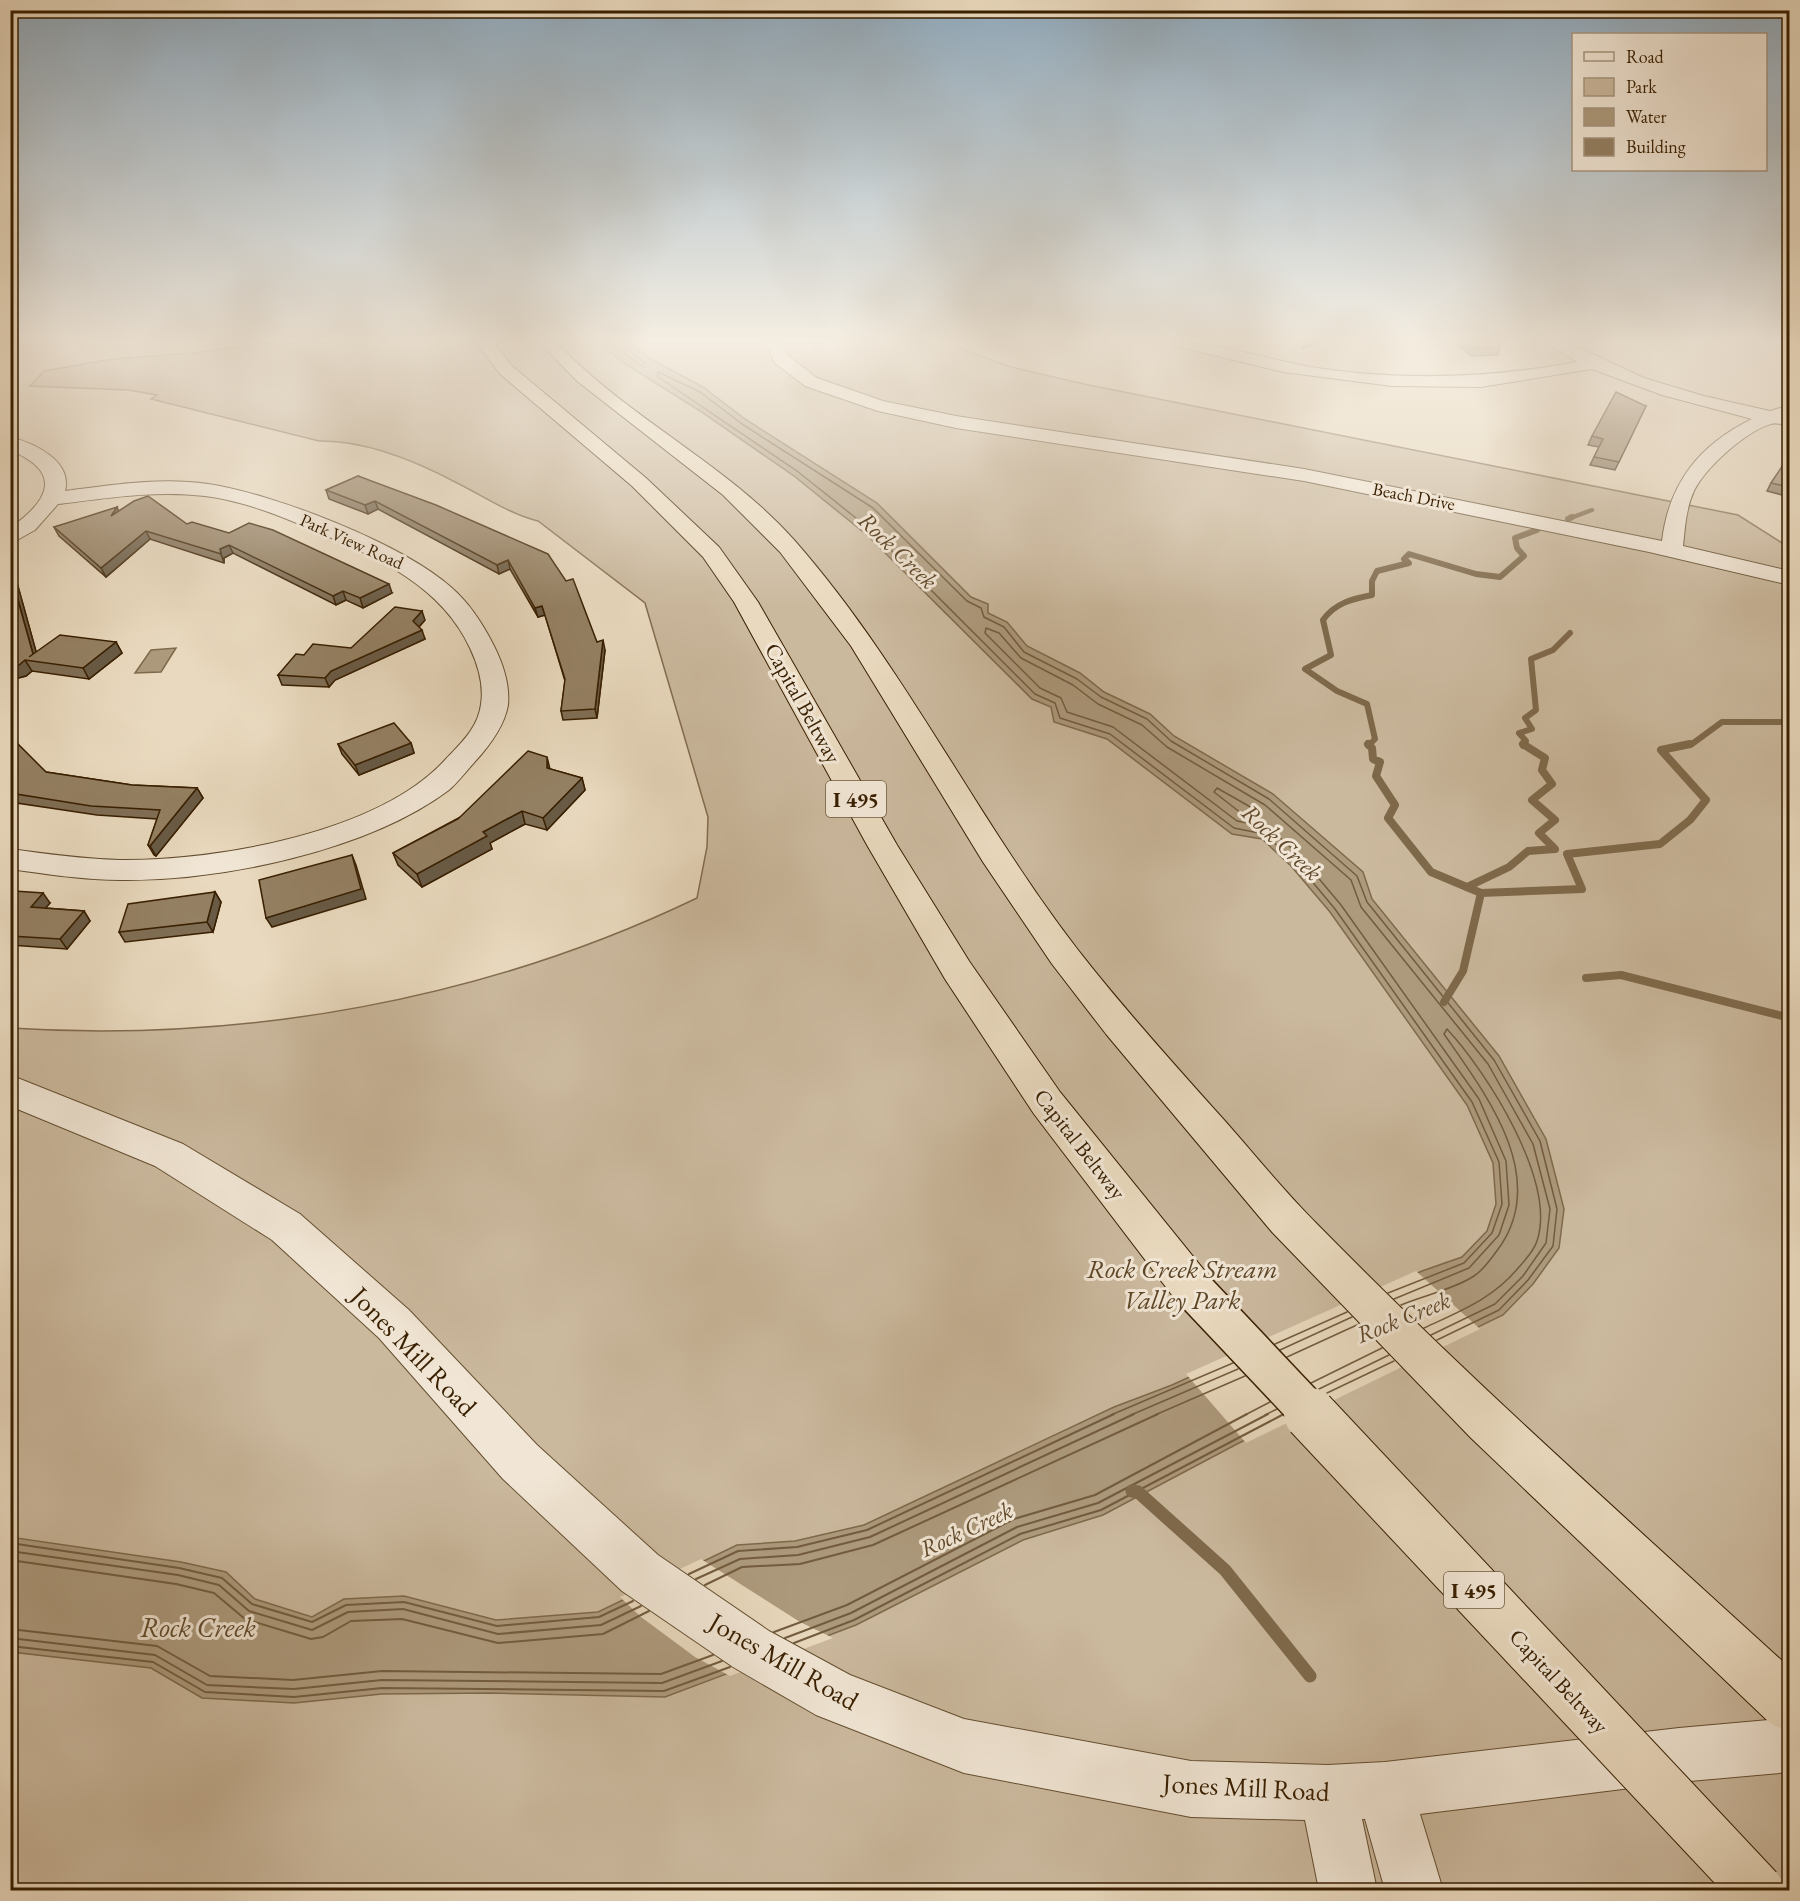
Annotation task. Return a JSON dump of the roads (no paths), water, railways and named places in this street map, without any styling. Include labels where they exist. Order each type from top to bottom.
[{"type":"highway","name":"Capital Beltway","points":[[578,431],[639,482],[711,552],[746,602],[882,845],[957,970],[1047,1103],[1193,1289],[1757,1890]]},
{"type":"highway","points":[[651,431],[741,500],[784,542],[824,590],[872,660],[982,836],[1064,955],[1157,1070],[1309,1245],[1435,1370],[1790,1705]]},
{"type":"street","name":"Beach Drive","points":[[1011,431],[1304,475],[1672,550],[1790,578]]},
{"type":"street","points":[[1672,550],[1675,525],[1684,490],[1716,451],[1744,431]]},
{"type":"street","points":[[10,443],[29,449],[54,471],[58,485],[53,499],[30,526],[10,538]]},
{"type":"street","name":"Park View Road","points":[[10,859],[123,870],[162,869],[248,857],[353,829],[393,812],[440,782],[482,737],[495,704],[493,673],[478,633],[460,607],[418,572],[395,558],[254,499],[204,490],[147,489],[53,499]]},
{"type":"street","name":"Jones Mill Road","points":[[10,1090],[170,1155],[286,1227],[394,1324],[520,1462],[640,1573],[751,1649],[835,1696],[964,1746],[1191,1789],[1328,1793],[1385,1790],[1790,1745]]},
{"type":"street","points":[[1385,1790],[1414,1890]]},
{"type":"street","points":[[1328,1793],[1348,1890]]},
{"type":"water","name":"Rock Creek","points":[[729,431],[763,431],[877,503],[971,597],[988,604],[988,613],[1007,622],[1027,646],[1080,673],[1104,692],[1150,714],[1174,736],[1273,794],[1363,872],[1372,899],[1499,1056],[1546,1139],[1564,1209],[1559,1248],[1533,1284],[1503,1315],[1237,1444],[1103,1515],[1023,1540],[856,1625],[665,1697],[491,1693],[382,1694],[294,1703],[202,1698],[151,1668],[11,1652],[10,1537],[181,1562],[226,1572],[255,1599],[312,1617],[344,1599],[404,1596],[496,1620],[598,1612],[737,1545],[795,1541],[864,1525],[1114,1407],[1172,1385],[1422,1271],[1462,1257],[1487,1231],[1496,1204],[1493,1163],[1467,1105],[1330,912],[1291,866],[1262,839],[1232,834],[1107,739],[1054,722],[1051,707],[1032,699],[867,535],[794,476]]},
{"type":"water","points":[[176,648],[161,672],[135,673],[151,650]]},
{"type":"waterway","points":[[1572,517],[1568,519],[1592,510]]},
{"type":"waterway","points":[[1369,745],[1375,739],[1367,704],[1337,691],[1305,669],[1331,655],[1323,620],[1333,609],[1351,600],[1372,595],[1372,581],[1377,571],[1409,563],[1404,559],[1409,554],[1476,574],[1500,577],[1524,556],[1517,548],[1515,538],[1537,530]]},
{"type":"waterway","points":[[1524,745],[1526,741],[1519,733],[1532,729],[1525,718],[1536,710],[1531,659],[1553,650],[1570,633]]},
{"type":"waterway","points":[[1683,746],[1692,744],[1722,722],[1790,722]]},
{"type":"waterway","points":[[1481,893],[1582,889],[1567,854],[1660,844],[1690,820],[1706,800],[1661,750],[1690,744]]},
{"type":"waterway","points":[[1369,745],[1372,748],[1373,759],[1380,762],[1376,776],[1395,805],[1388,818],[1431,872],[1481,893]]},
{"type":"waterway","points":[[1467,887],[1509,867],[1528,851],[1555,849],[1539,833],[1555,820],[1532,800],[1552,784],[1542,770],[1545,758],[1524,745]]},
{"type":"waterway","points":[[1444,1002],[1463,971],[1481,893]]},
{"type":"waterway","points":[[1586,978],[1621,975],[1790,1018]]},
{"type":"waterway","points":[[1132,1491],[1138,1492],[1225,1570],[1310,1676]]},
{"type":"park label","name":"Rock Creek Stream Valley Park","points":[[1182,1284]]}]
